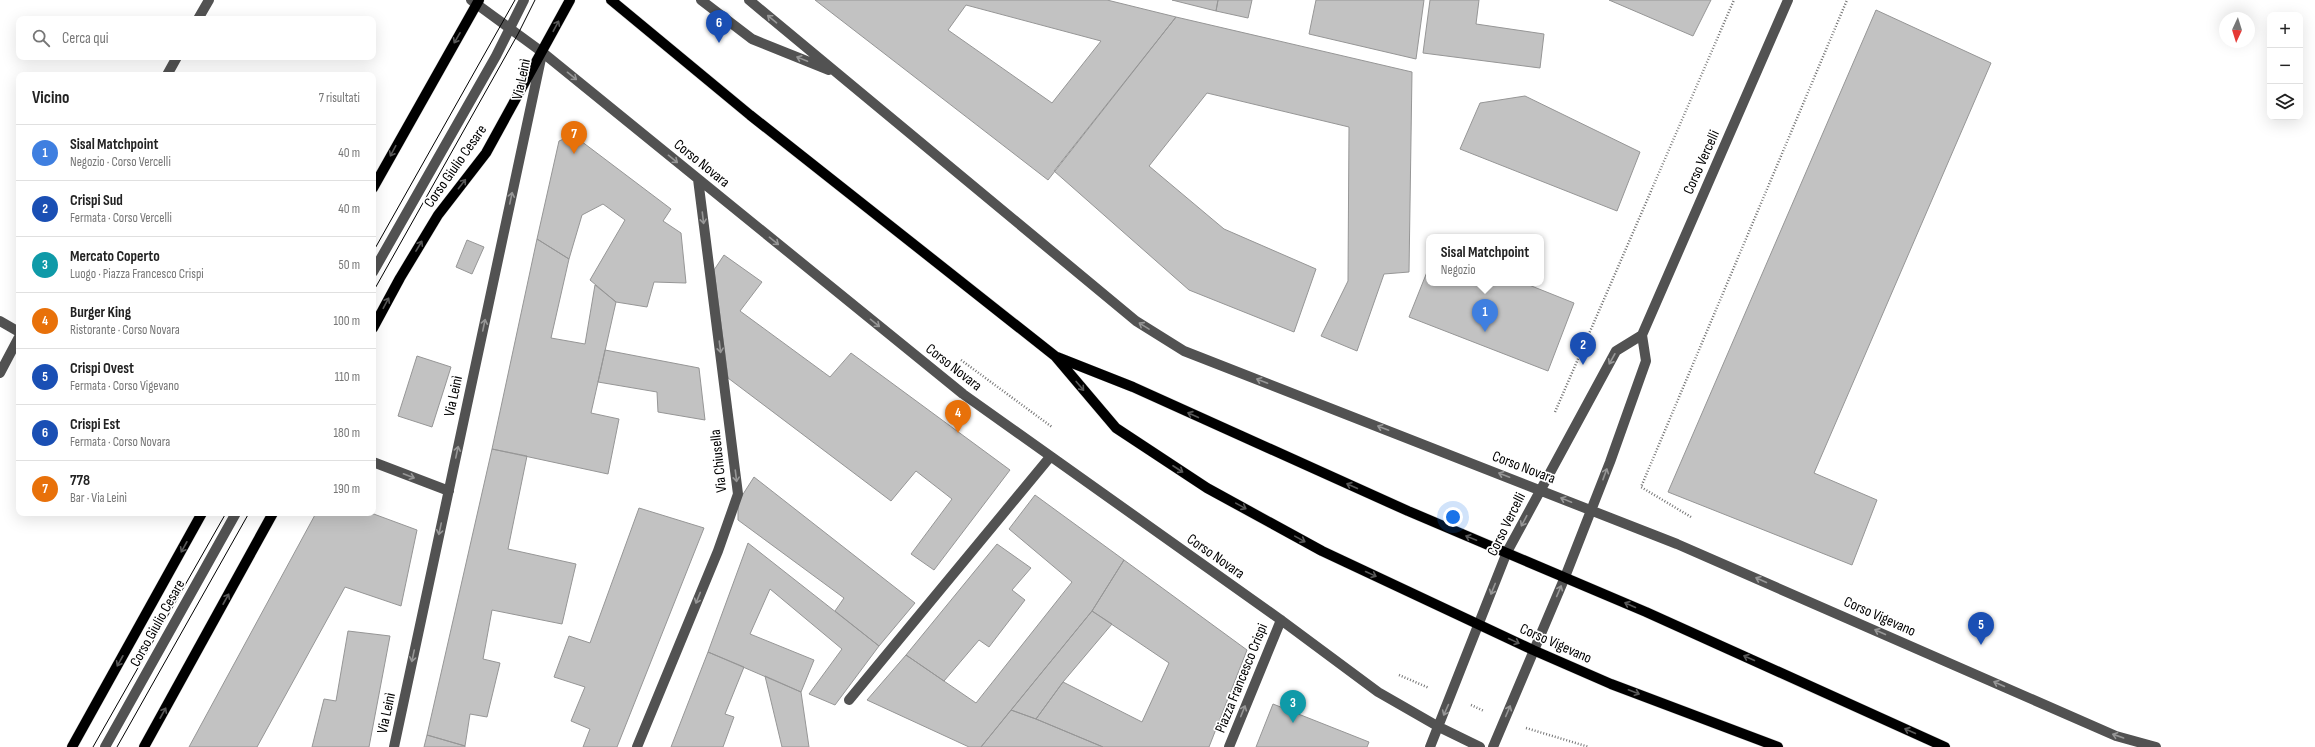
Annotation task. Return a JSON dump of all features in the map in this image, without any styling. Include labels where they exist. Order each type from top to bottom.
[{"type":"main road","name":"Corso Giulio Cesare","points":[[376,322],[400,278],[438,215],[486,153],[570,0]]},
{"type":"main road","points":[[611,0],[750,115],[1055,356],[1116,428],[1207,488],[1322,551],[1479,625]]},
{"type":"main road","points":[[376,183],[476,1]]},
{"type":"main road","points":[[1055,356],[1132,387],[1401,508],[1565,577],[1945,747]]},
{"type":"main road","name":"Corso Giulio Cesare","points":[[72,747],[200,516]]},
{"type":"main road","points":[[144,747],[271,516]]},
{"type":"main road","name":"Corso Vigevano","points":[[1479,625],[1611,684],[1778,747]]},
{"type":"street","points":[[200,16],[209,0]]},
{"type":"street","name":"Corso Giulio Cesare","points":[[376,267],[510,28],[524,0]]},
{"type":"street","points":[[701,0],[752,40],[838,74]]},
{"type":"street","name":"Corso Novara","points":[[749,0],[1136,321],[1184,351],[1592,510]]},
{"type":"street","name":"Corso Vercelli","points":[[1430,747],[1452,697],[1507,552],[1616,351],[1642,335],[1788,0]]},
{"type":"street","name":"Corso Novara","points":[[476,1],[542,52],[963,394],[1281,620],[1378,692],[1439,727]]},
{"type":"street","name":"Via Leinì","points":[[394,747],[542,52]]},
{"type":"street","points":[[169,72],[175,60]]},
{"type":"street","name":"Via Chiusella","points":[[637,747],[718,551],[738,494],[698,179]]},
{"type":"street","points":[[0,321],[16,330]]},
{"type":"street","points":[[1493,747],[1592,510],[1646,361],[1642,335]]},
{"type":"street","points":[[0,373],[16,343]]},
{"type":"street","points":[[849,700],[1050,457]]},
{"type":"street","points":[[376,463],[449,491]]},
{"type":"street","name":"Corso Vigevano","points":[[1592,510],[1693,550],[2116,736],[2156,747]]},
{"type":"street","name":"Corso Giulio Cesare","points":[[106,747],[234,516]]},
{"type":"street","name":"Piazza Francesco Crispi","points":[[1229,747],[1281,620]]},
{"type":"street","points":[[1439,727],[1480,747]]},
{"type":"path","points":[[1552,420],[1734,0]]},
{"type":"path","points":[[1691,517],[1641,487],[1847,0]]},
{"type":"path","points":[[956,357],[1059,432]]},
{"type":"path","points":[[1394,674],[1529,729],[1589,747]]},
{"type":"building","points":[[815,0],[1107,0],[1176,17],[1048,180]],"holes":[[[966,5],[1101,41],[1052,103],[948,30]]]},
{"type":"building","points":[[1172,0],[1218,0],[1216,11]]},
{"type":"building","points":[[1218,0],[1252,0],[1248,18],[1216,11]]},
{"type":"building","points":[[1316,0],[1424,0],[1416,59],[1309,34]]},
{"type":"building","points":[[1430,0],[1479,0],[1476,24],[1544,34],[1540,68],[1423,53]]},
{"type":"building","points":[[1609,0],[1711,0],[1693,36]]},
{"type":"building","points":[[1876,10],[1991,63],[1814,473],[1877,500],[1852,565],[1668,492]]},
{"type":"building","points":[[1176,17],[1412,72],[1409,272],[1384,274],[1357,351],[1321,336],[1348,281],[1349,127],[1207,93],[1149,166],[1224,229],[1316,269],[1294,332],[1189,290],[1054,171]]},
{"type":"building","points":[[1525,96],[1640,152],[1617,211],[1460,149],[1480,103]]},
{"type":"building","points":[[573,135],[671,209],[663,221],[681,233],[686,283],[654,282],[647,307],[616,302],[590,280],[625,220],[603,204],[582,215],[569,259],[537,239],[559,141]]},
{"type":"building","points":[[537,239],[569,259],[551,338],[585,344],[595,285],[616,302],[591,413],[619,419],[608,474],[492,449]]},
{"type":"building","points":[[467,240],[484,247],[472,274],[456,267]]},
{"type":"building","points":[[724,255],[762,282],[740,311],[830,377],[851,353],[1010,470],[934,570],[911,554],[952,499],[916,471],[891,501],[728,378],[714,270]]},
{"type":"building","points":[[1426,274],[1426,286],[1532,286],[1574,303],[1548,371],[1409,317]]},
{"type":"building","points":[[605,350],[699,368],[705,420],[658,412],[657,392],[598,382]]},
{"type":"building","points":[[417,356],[451,367],[432,427],[398,416]]},
{"type":"building","points":[[492,449],[527,456],[508,549],[576,564],[562,624],[492,610],[483,659],[500,663],[487,717],[470,714],[465,746],[427,735]]},
{"type":"building","points":[[754,477],[915,603],[879,646],[835,611],[844,598],[738,520],[738,502]]},
{"type":"building","points":[[1035,495],[1124,560],[1092,611],[981,747],[969,747],[867,700],[906,655],[976,703],[1072,582],[1009,529]]},
{"type":"building","points":[[639,508],[704,528],[617,747],[583,747],[590,729],[571,721],[585,687],[554,677],[569,636],[590,643]]},
{"type":"building","points":[[376,515],[417,530],[401,606],[345,587],[257,747],[189,747],[314,516]]},
{"type":"building","points":[[748,543],[879,646],[835,705],[809,694],[842,649],[770,589],[750,634],[814,660],[801,692],[708,652]]},
{"type":"building","points":[[997,544],[1031,568],[1012,590],[1025,600],[989,647],[979,640],[944,681],[906,655]]},
{"type":"building","points":[[1124,560],[1247,650],[1209,747],[1103,747],[1036,719],[1063,682],[1142,722],[1169,663],[1092,611]]},
{"type":"building","points":[[1092,611],[1112,624],[1063,682],[1036,719],[1011,710]]},
{"type":"building","points":[[348,631],[390,636],[369,747],[312,747],[324,699],[336,701]]},
{"type":"building","points":[[708,652],[744,667],[725,714],[734,717],[723,747],[671,747]]},
{"type":"building","points":[[765,676],[801,692],[809,747],[782,747]]},
{"type":"building","points":[[1273,704],[1369,742],[1367,747],[1256,747]]},
{"type":"building","points":[[1011,710],[1036,719],[1103,747],[981,747]]},
{"type":"building","points":[[427,735],[465,746],[465,747],[424,747]]},
{"type":"tram line","points":[[376,247],[515,0]]},
{"type":"tram line","points":[[376,287],[518,34],[535,0]]},
{"type":"tram line","points":[[93,747],[224,516]]},
{"type":"tram line","points":[[117,747],[247,516]]},
{"type":"place","name":"Crispi Est","points":[[719,43]]},
{"type":"place","name":"778","points":[[574,154]]},
{"type":"place","name":"Sisal Matchpoint","points":[[1485,332]]},
{"type":"place","name":"Crispi Sud","points":[[1583,365]]},
{"type":"place","name":"Burger King","points":[[958,433]]},
{"type":"place","name":"Crispi Ovest","points":[[1981,645]]},
{"type":"place","name":"Mercato Coperto","points":[[1293,723]]}]
